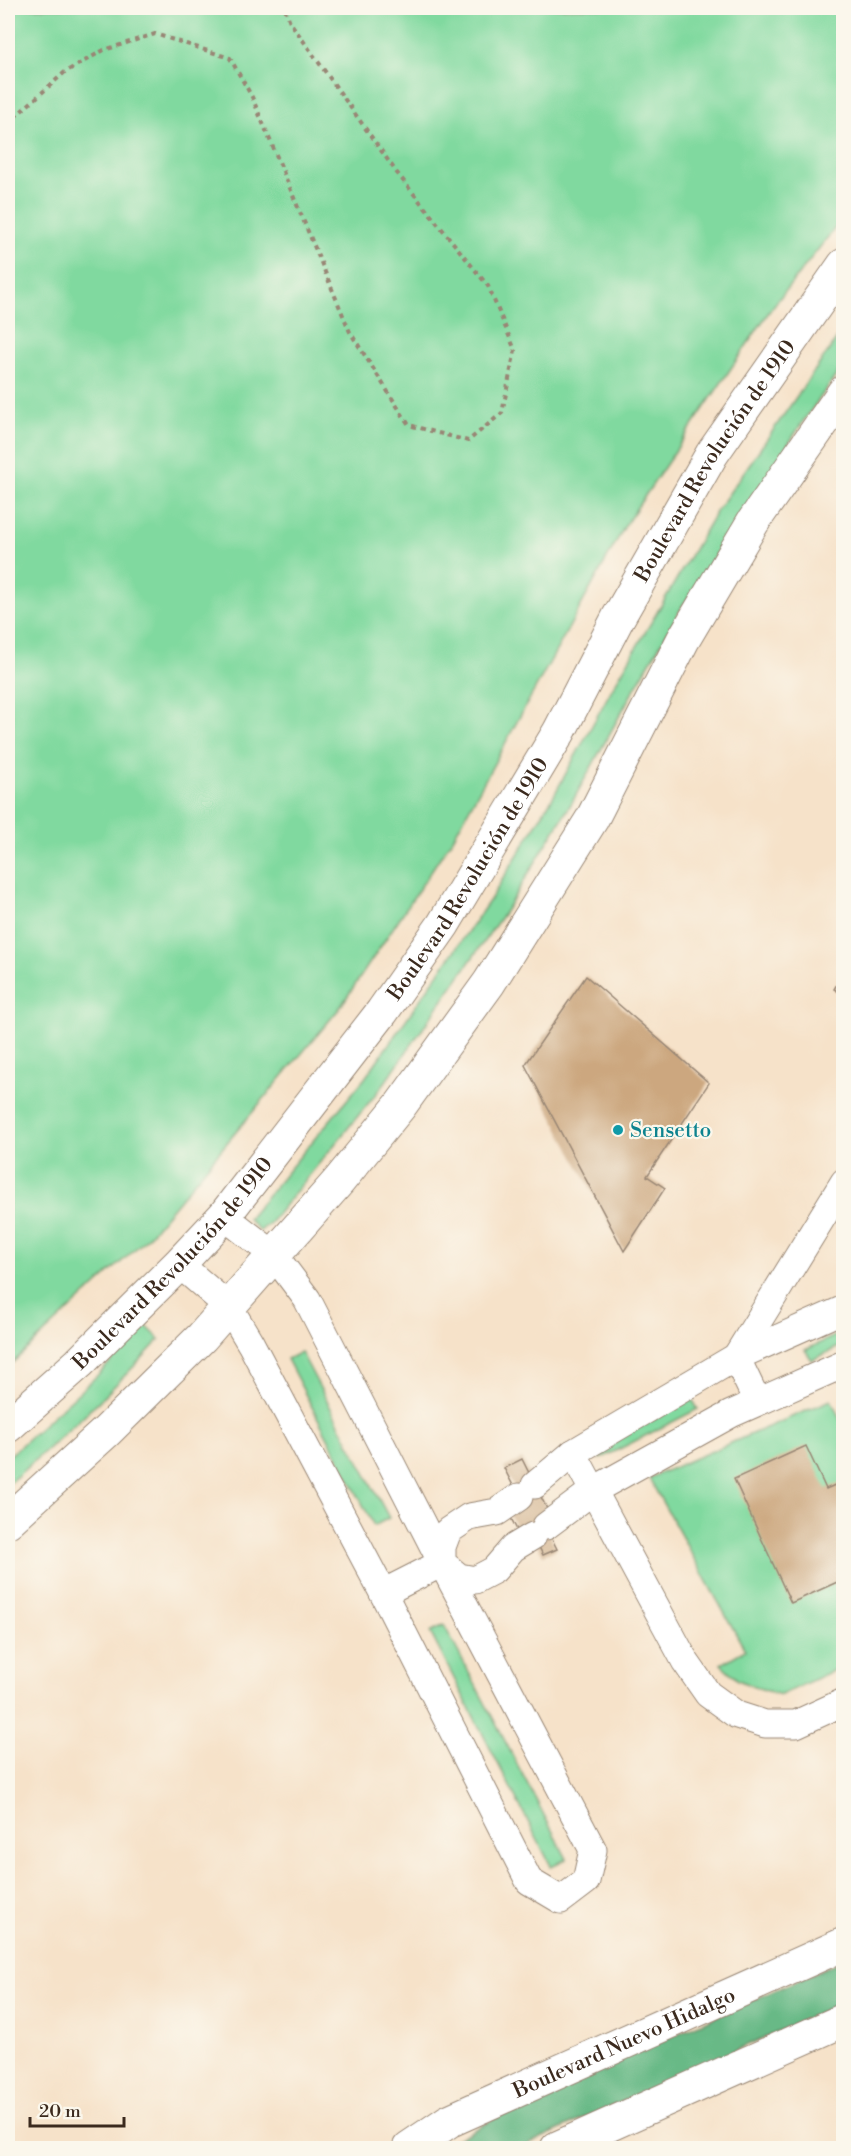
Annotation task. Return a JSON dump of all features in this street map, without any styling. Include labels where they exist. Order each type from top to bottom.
[{"type":"main road","name":"Boulevard Revolución de 1910","points":[[8,1426],[79,1363],[224,1216],[382,1012],[443,925],[559,732],[618,618],[711,454],[843,265]]},
{"type":"main road","points":[[8,1521],[107,1431],[229,1307],[339,1181],[400,1106],[489,983],[592,819],[683,640],[753,522],[843,392]]},
{"type":"main road","name":"Boulevard Nuevo Hidalgo","points":[[409,2148],[449,2121],[843,1944]]},
{"type":"main road","points":[[557,2148],[843,2020]]},
{"type":"street","points":[[736,1357],[843,1182]]},
{"type":"street","points":[[179,1264],[229,1307],[251,1344],[383,1593],[529,1881],[561,1900],[586,1881],[593,1850],[442,1563],[308,1299],[274,1255],[224,1216]]},
{"type":"street","points":[[442,1563],[442,1547],[448,1531],[469,1517],[496,1512],[527,1491],[573,1453],[736,1357],[843,1309]]},
{"type":"street","points":[[736,1357],[758,1401]]},
{"type":"street","points":[[442,1563],[459,1577],[475,1580],[494,1570],[513,1548],[540,1531],[594,1490],[758,1401],[843,1364]]},
{"type":"street","points":[[573,1453],[685,1661],[708,1694],[737,1715],[765,1724],[796,1724],[843,1702]]},
{"type":"street","points":[[383,1593],[442,1563]]},
{"type":"path","points":[[8,123],[65,72],[104,50],[155,34],[230,58],[252,97],[350,332],[409,425],[468,441],[502,413],[515,350],[488,286],[397,173],[290,22],[285,8]]},
{"type":"green space","points":[[8,8],[843,8],[843,218],[771,309],[626,524],[453,838],[339,1009],[147,1238],[8,1367]]},
{"type":"green space","points":[[843,330],[843,366],[804,420],[682,607],[571,804],[506,910],[381,1088],[271,1222],[260,1231],[248,1219],[365,1078],[490,900],[553,797],[613,687],[716,512]]},
{"type":"green space","points":[[145,1325],[160,1339],[86,1414],[8,1484],[8,1457],[100,1373]]},
{"type":"green space","points":[[843,1332],[843,1345],[812,1360],[805,1350]]},
{"type":"green space","points":[[301,1352],[389,1518],[374,1526],[287,1359]]},
{"type":"green space","points":[[692,1399],[698,1409],[600,1459],[595,1449]]},
{"type":"green space","points":[[831,1400],[843,1425],[843,1666],[781,1695],[738,1680],[721,1664],[745,1650],[649,1478]]},
{"type":"green space","points":[[444,1625],[567,1859],[551,1866],[430,1632]]},
{"type":"green space","points":[[843,1960],[843,2002],[519,2148],[441,2148],[526,2101]]},
{"type":"building","points":[[844,973],[844,995],[834,989]]},
{"type":"building","name":"Sensetto","points":[[586,976],[709,1083],[647,1176],[665,1188],[624,1251],[525,1065]]},
{"type":"building","points":[[806,1446],[826,1489],[844,1481],[844,1538],[841,1539],[844,1543],[844,1579],[791,1603],[734,1479]]},
{"type":"building","points":[[522,1459],[549,1513],[541,1517],[557,1549],[543,1555],[528,1525],[517,1530],[508,1512],[523,1505],[504,1468]]},
{"type":"place","name":"Sensetto","points":[[618,1130]]}]
